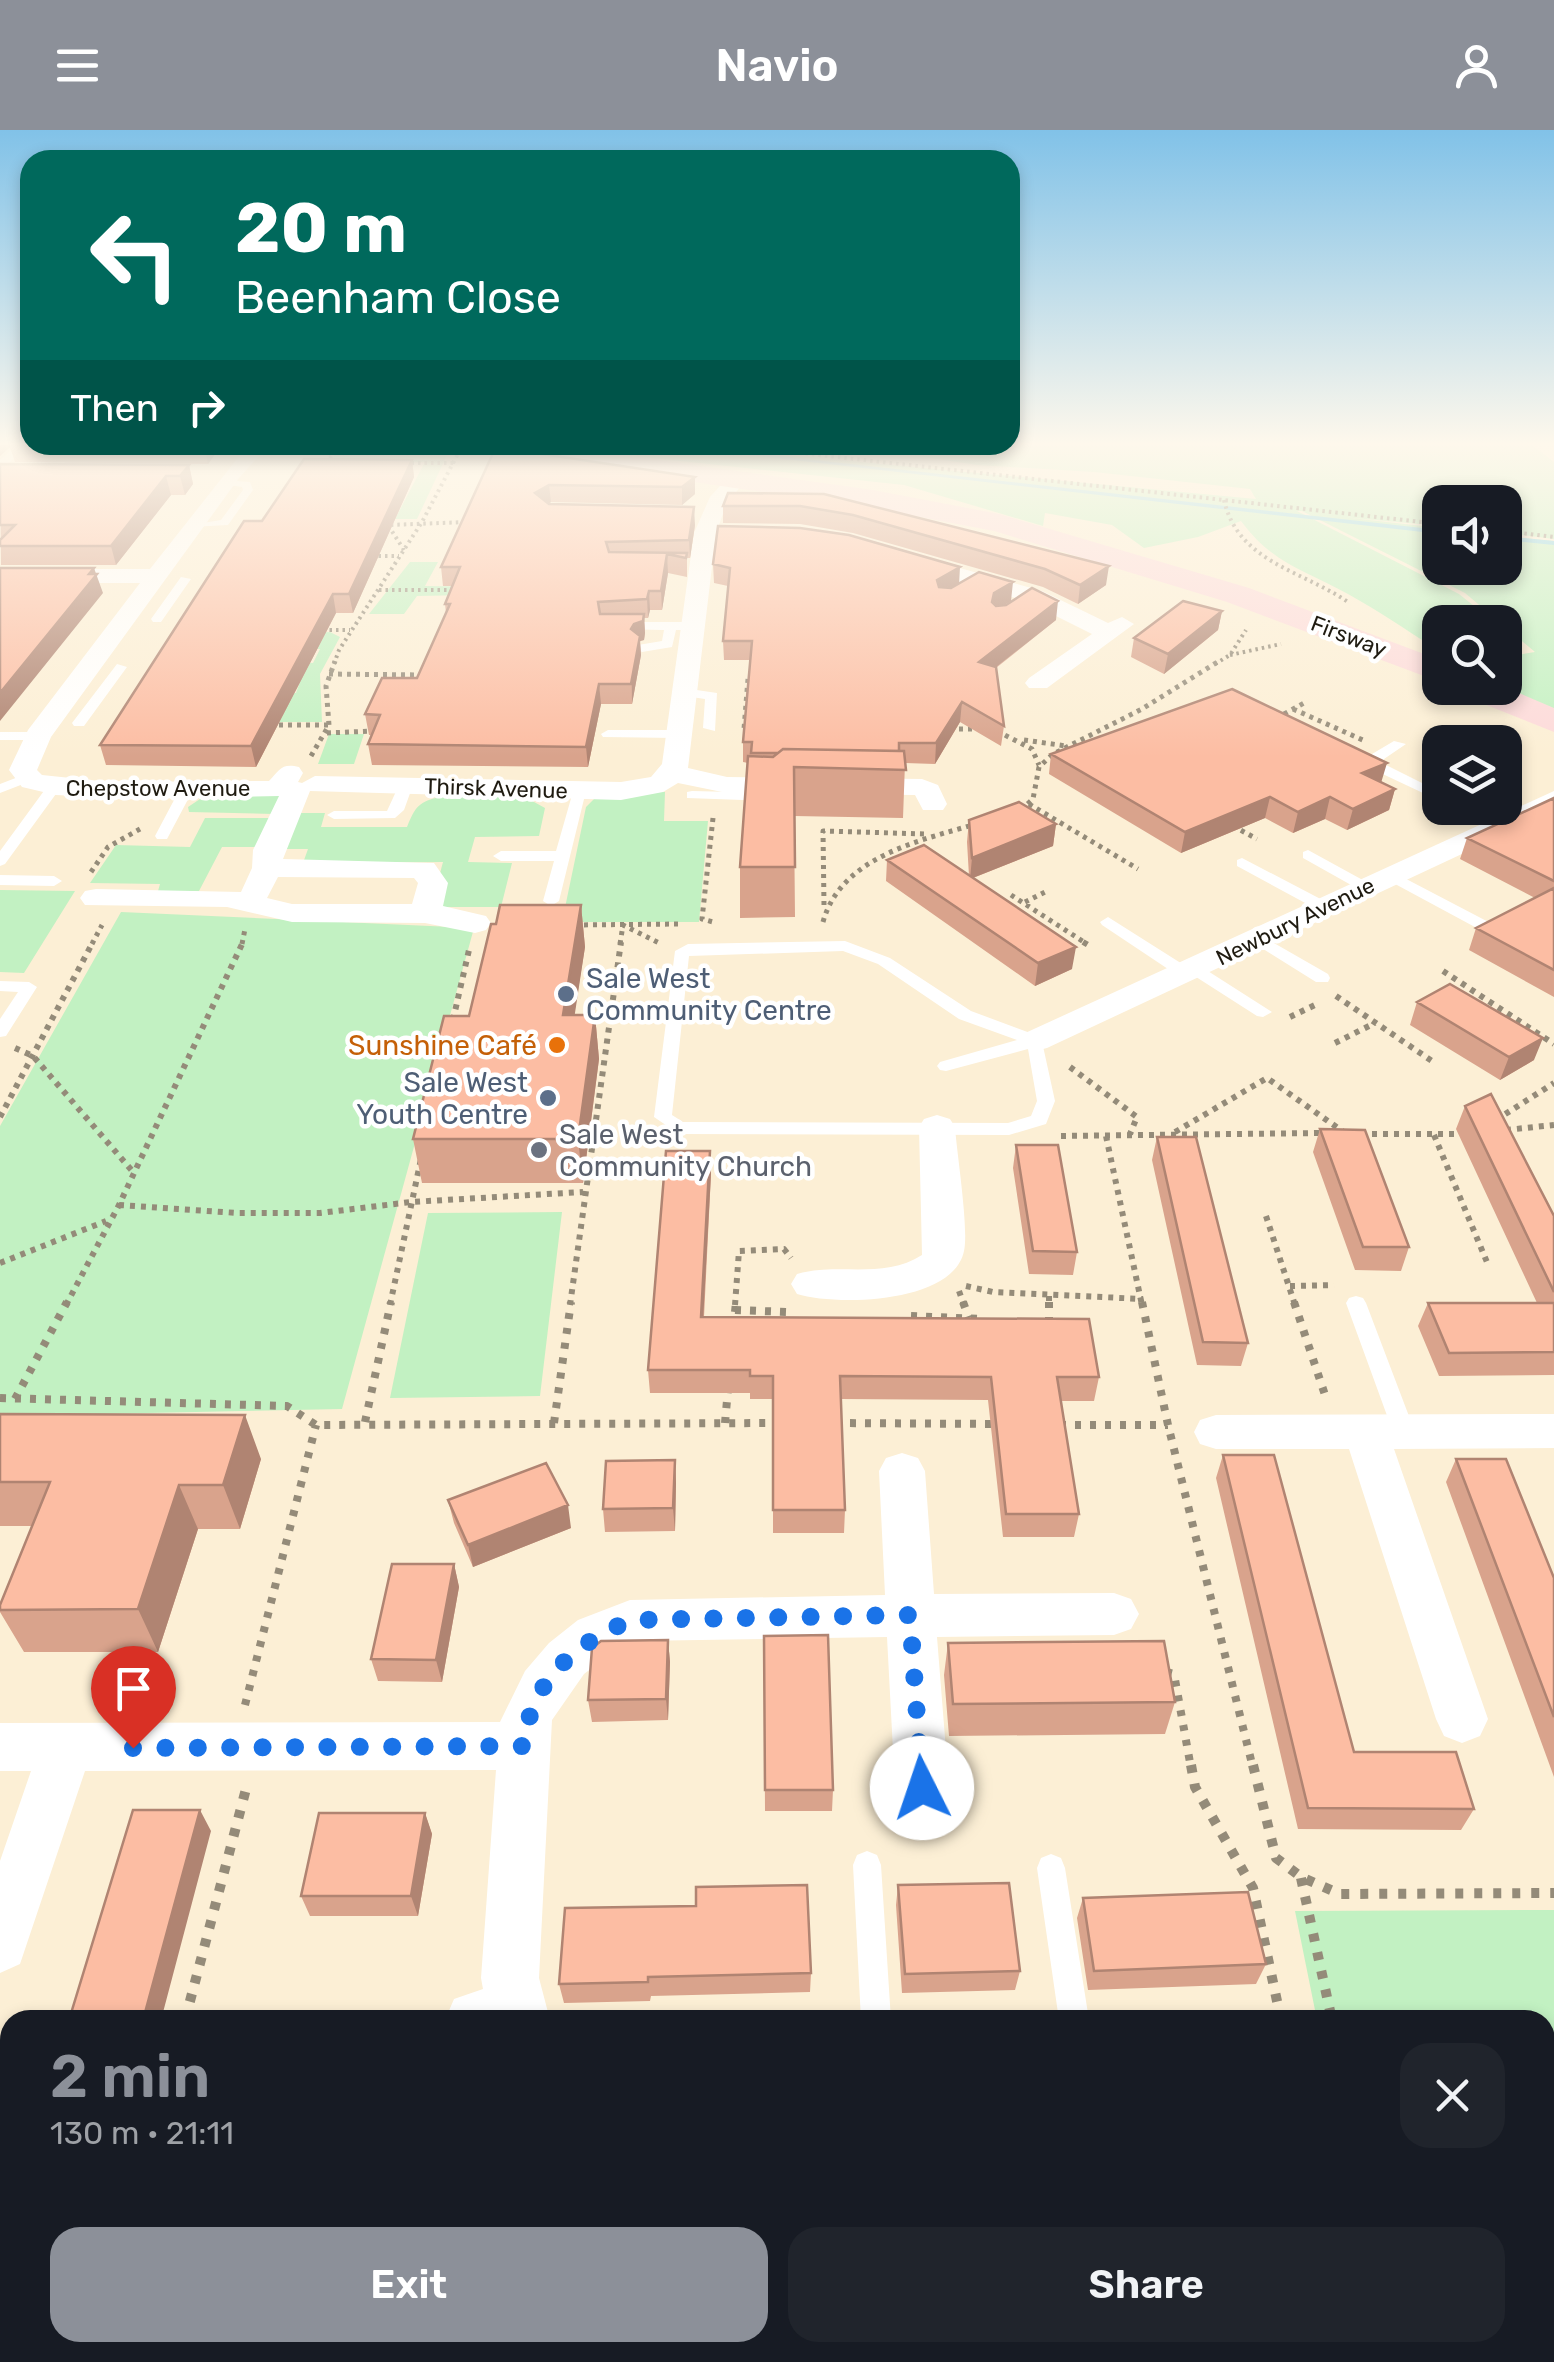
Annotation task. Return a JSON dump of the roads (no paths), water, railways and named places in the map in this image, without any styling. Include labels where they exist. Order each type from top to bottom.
[{"type":"street","name":"Chepstow Avenue","points":[[183,549],[165,586],[81,680],[38,736],[26,758],[26,778],[54,787],[269,789],[300,782]]},
{"type":"street","points":[[695,549],[681,626],[684,685],[673,773],[727,785],[922,787],[933,804]]},
{"type":"street","name":"Firsway","points":[[1095,549],[1295,630],[1422,667]]},
{"type":"street","points":[[889,555],[1116,629],[1038,684]]},
{"type":"street","points":[[0,576],[165,586]]},
{"type":"street","points":[[1517,705],[1554,721]]},
{"type":"street","name":"Thirsk Avenue","points":[[300,782],[579,791],[640,789],[666,780],[673,773]]},
{"type":"street","points":[[251,903],[267,868],[268,850],[300,782]]},
{"type":"street","name":"Newbury Avenue","points":[[1035,1041],[1554,800]]},
{"type":"street","points":[[267,868],[422,869],[432,882],[425,914]]},
{"type":"street","points":[[372,914],[386,869]]},
{"type":"street","points":[[107,898],[208,898],[292,913],[425,914],[460,917],[476,923]]},
{"type":"street","points":[[810,1284],[911,1280],[930,1274],[940,1265],[944,1252],[937,1127]]},
{"type":"street","points":[[1216,1432],[1554,1431]]},
{"type":"street","points":[[1369,1432],[1462,1719]]},
{"type":"street","points":[[902,1471],[922,1788]]},
{"type":"street","points":[[505,2010],[526,1720],[533,1700],[568,1656],[596,1634],[632,1620],[1114,1614]]},
{"type":"street","points":[[0,1747],[524,1746]]},
{"type":"street","points":[[0,1944],[66,1747]]},
{"type":"lane","points":[[157,619],[165,586]]},
{"type":"lane","points":[[606,626],[681,626]]},
{"type":"lane","points":[[642,648],[668,644],[681,626]]},
{"type":"lane","points":[[80,723],[120,666]]},
{"type":"lane","points":[[81,680],[110,680]]},
{"type":"lane","points":[[684,685],[712,696],[710,728]]},
{"type":"lane","points":[[608,734],[678,734]]},
{"type":"lane","points":[[0,736],[38,736]]},
{"type":"lane","points":[[1393,748],[1377,757],[1377,766],[1422,786]]},
{"type":"lane","points":[[0,789],[26,778]]},
{"type":"lane","points":[[692,796],[772,796],[780,785]]},
{"type":"lane","points":[[334,815],[390,815],[406,786]]},
{"type":"lane","points":[[0,861],[54,787]]},
{"type":"lane","points":[[162,836],[187,788]]},
{"type":"lane","points":[[551,901],[579,791]]},
{"type":"lane","points":[[1308,855],[1492,930]]},
{"type":"lane","points":[[501,856],[562,856]]},
{"type":"lane","points":[[1242,863],[1326,908]]},
{"type":"lane","points":[[0,880],[54,881]]},
{"type":"lane","points":[[1108,922],[1263,1012]]},
{"type":"lane","points":[[1258,939],[1322,978]]},
{"type":"lane","points":[[823,946],[868,952],[966,1015],[1035,1041],[1046,1102],[1044,1114],[1026,1126],[679,1128],[664,1117],[681,954],[688,948],[823,946]]},
{"type":"lane","points":[[0,986],[28,987],[0,1032]]},
{"type":"lane","points":[[946,1066],[1035,1041]]},
{"type":"lane","points":[[1356,1304],[1369,1432]]},
{"type":"lane","points":[[866,1865],[875,2010]]},
{"type":"lane","points":[[1051,1868],[1072,2010]]},
{"type":"place","name":"Sale West Community Centre","points":[[566,994]]},
{"type":"place","name":"Sunshine Café","points":[[557,1045]]},
{"type":"place","name":"Sale West Youth Centre","points":[[548,1098]]},
{"type":"place","name":"Sale West Community Church","points":[[539,1150]]}]
